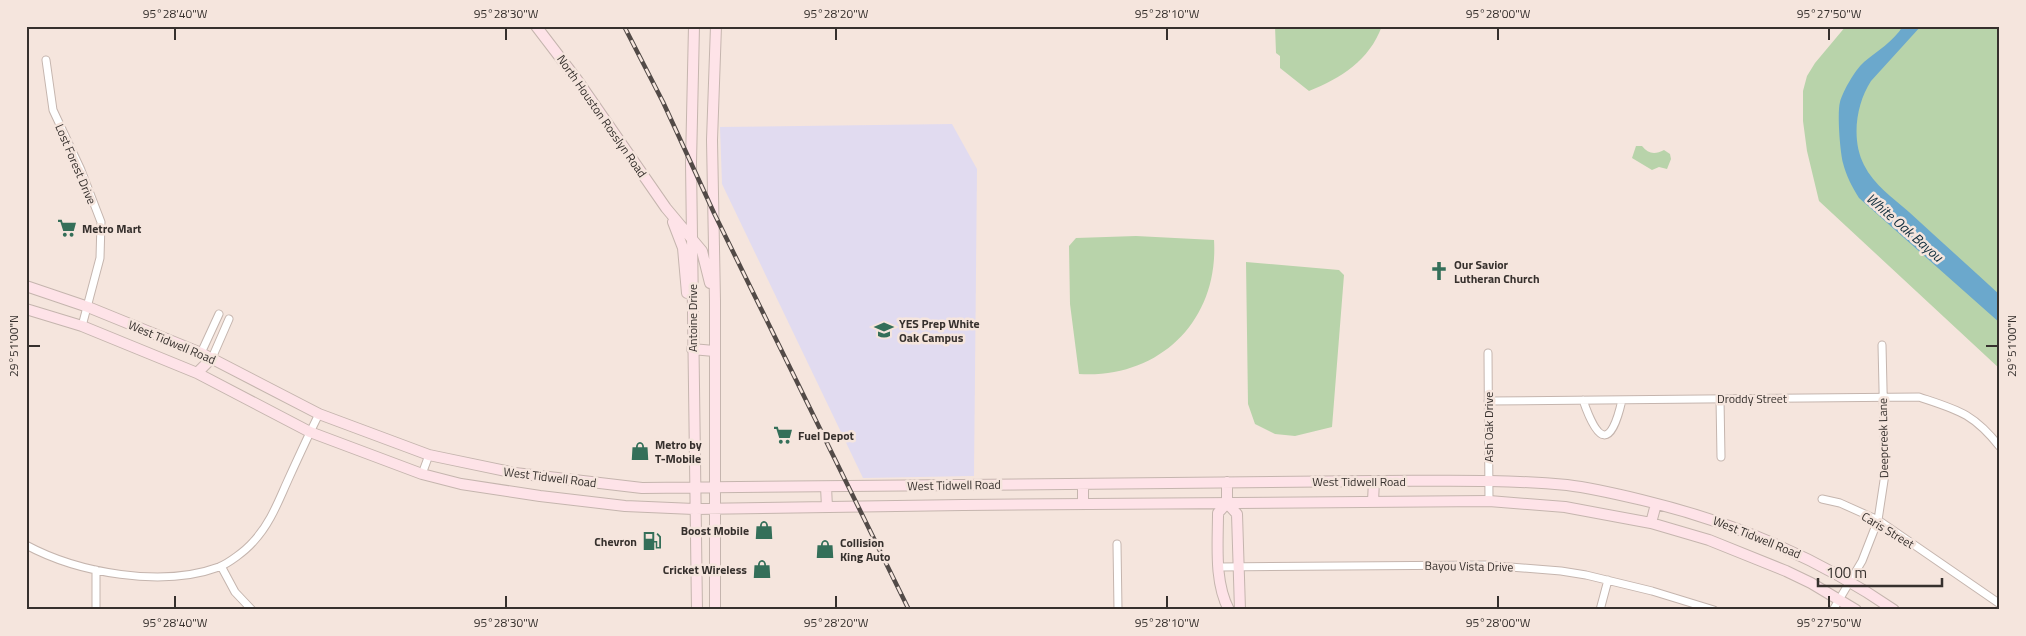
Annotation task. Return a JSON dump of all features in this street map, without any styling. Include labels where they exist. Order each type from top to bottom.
[{"type":"main road","name":"North Houston Rosslyn Road","points":[[536,26],[578,81],[668,210],[702,251],[715,301]]},
{"type":"main road","name":"Antoine Drive","points":[[694,26],[692,349],[697,610]]},
{"type":"main road","name":"Antoine Drive","points":[[715,610],[715,301],[712,140],[716,26]]},
{"type":"main road","points":[[668,210],[679,218],[687,215],[692,204]]},
{"type":"main road","name":"North Houston Rosslyn Road","points":[[668,210],[683,248],[685,277],[692,319]]},
{"type":"main road","name":"West Tidwell Road","points":[[26,286],[88,307],[201,353],[319,414],[429,455],[515,473],[642,488],[1374,481],[1488,481],[1569,486],[1656,504],[1718,520],[1811,559],[1850,581],[1894,610]]},
{"type":"main road","name":"West Tidwell Road","points":[[26,309],[82,326],[196,373],[310,432],[422,474],[461,484],[634,507],[694,509],[963,504],[1373,501],[1489,501],[1565,507],[1651,523],[1709,540],[1786,571],[1856,610]]},
{"type":"main road","points":[[692,349],[714,351]]},
{"type":"main road","points":[[196,373],[201,353]]},
{"type":"main road","points":[[196,373],[212,358]]},
{"type":"main road","points":[[1373,501],[1374,481]]},
{"type":"main road","points":[[1227,482],[1227,503],[1236,514],[1240,610]]},
{"type":"main road","points":[[1082,484],[1083,504]]},
{"type":"main road","points":[[963,485],[963,504]]},
{"type":"main road","points":[[826,487],[827,507]]},
{"type":"main road","points":[[1227,503],[1218,513],[1219,567],[1222,590],[1229,610]]},
{"type":"main road","points":[[1651,523],[1656,504]]},
{"type":"street","name":"Lost Forest Drive","points":[[46,60],[53,110],[102,222],[100,258],[82,326]]},
{"type":"street","points":[[201,353],[219,314]]},
{"type":"street","points":[[212,358],[229,319]]},
{"type":"street","name":"Deepcreek Lane","points":[[1833,610],[1862,561],[1878,520],[1885,474],[1882,345]]},
{"type":"street","name":"Ash Oak Drive","points":[[1488,353],[1489,501]]},
{"type":"street","name":"Droddy Street","points":[[1488,401],[1919,397],[1955,408],[1977,421],[2000,447]]},
{"type":"street","points":[[1720,399],[1721,457]]},
{"type":"street","points":[[1583,400],[1594,428],[1599,434],[1605,435],[1610,434],[1614,428],[1622,400]]},
{"type":"street","points":[[26,544],[46,555],[96,570],[150,577],[186,574],[221,566],[252,543],[274,515],[319,414]]},
{"type":"street","points":[[422,474],[429,455]]},
{"type":"street","name":"Caris Street","points":[[1822,499],[1840,504],[1878,520],[2000,604]]},
{"type":"street","points":[[1117,544],[1118,610]]},
{"type":"street","points":[[221,566],[234,592],[252,610]]},
{"type":"street","name":"Bayou Vista Drive","points":[[1219,567],[1485,566],[1561,570],[1690,601],[1712,609]]},
{"type":"street","points":[[96,570],[96,610]]},
{"type":"street","points":[[1600,610],[1608,580]]},
{"type":"shaded area","name":"YES Prep White Oak Campus","points":[[952,124],[977,169],[974,476],[863,478],[722,184],[720,127]]},
{"type":"green space","points":[[1275,26],[1382,26],[1370,49],[1362,59],[1343,74],[1309,91],[1280,68],[1280,56],[1276,53]]},
{"type":"green space","points":[[1846,26],[2000,26],[2000,369],[1819,201],[1807,151],[1803,121],[1803,91],[1807,76],[1815,63]]},
{"type":"green space","points":[[1636,146],[1642,146],[1652,153],[1664,150],[1670,154],[1671,159],[1667,169],[1659,167],[1652,170],[1632,158]]},
{"type":"green space","points":[[1136,236],[1214,240],[1213,269],[1206,295],[1195,319],[1179,339],[1159,355],[1135,366],[1108,373],[1079,374],[1070,304],[1069,246],[1076,238]]},
{"type":"green space","points":[[1246,262],[1339,270],[1344,275],[1332,427],[1295,436],[1275,434],[1255,424],[1248,404]]},
{"type":"water","name":"White Oak Bayou","points":[[1903,26],[1921,26],[1871,81],[1866,90],[1857,122],[1860,155],[1868,172],[1878,185],[2000,295],[2000,323],[1859,198],[1849,181],[1844,167],[1839,123],[1839,107],[1842,97],[1857,70],[1864,62],[1890,42]]},
{"type":"railway","points":[[624,26],[663,102],[714,213],[909,610]]},
{"type":"place","name":"Metro Mart","points":[[67,228]]},
{"type":"place","name":"Our Savior Lutheran Church","points":[[1439,271]]},
{"type":"place","name":"YES Prep White Oak Campus","points":[[884,330]]},
{"type":"place","name":"Fuel Depot","points":[[783,435]]},
{"type":"place","name":"Metro by T-Mobile","points":[[640,451]]},
{"type":"place","name":"Boost Mobile","points":[[764,530]]},
{"type":"place","name":"Chevron","points":[[652,541]]},
{"type":"place","name":"Collision King Auto","points":[[825,549]]},
{"type":"place","name":"Cricket Wireless","points":[[762,569]]}]
